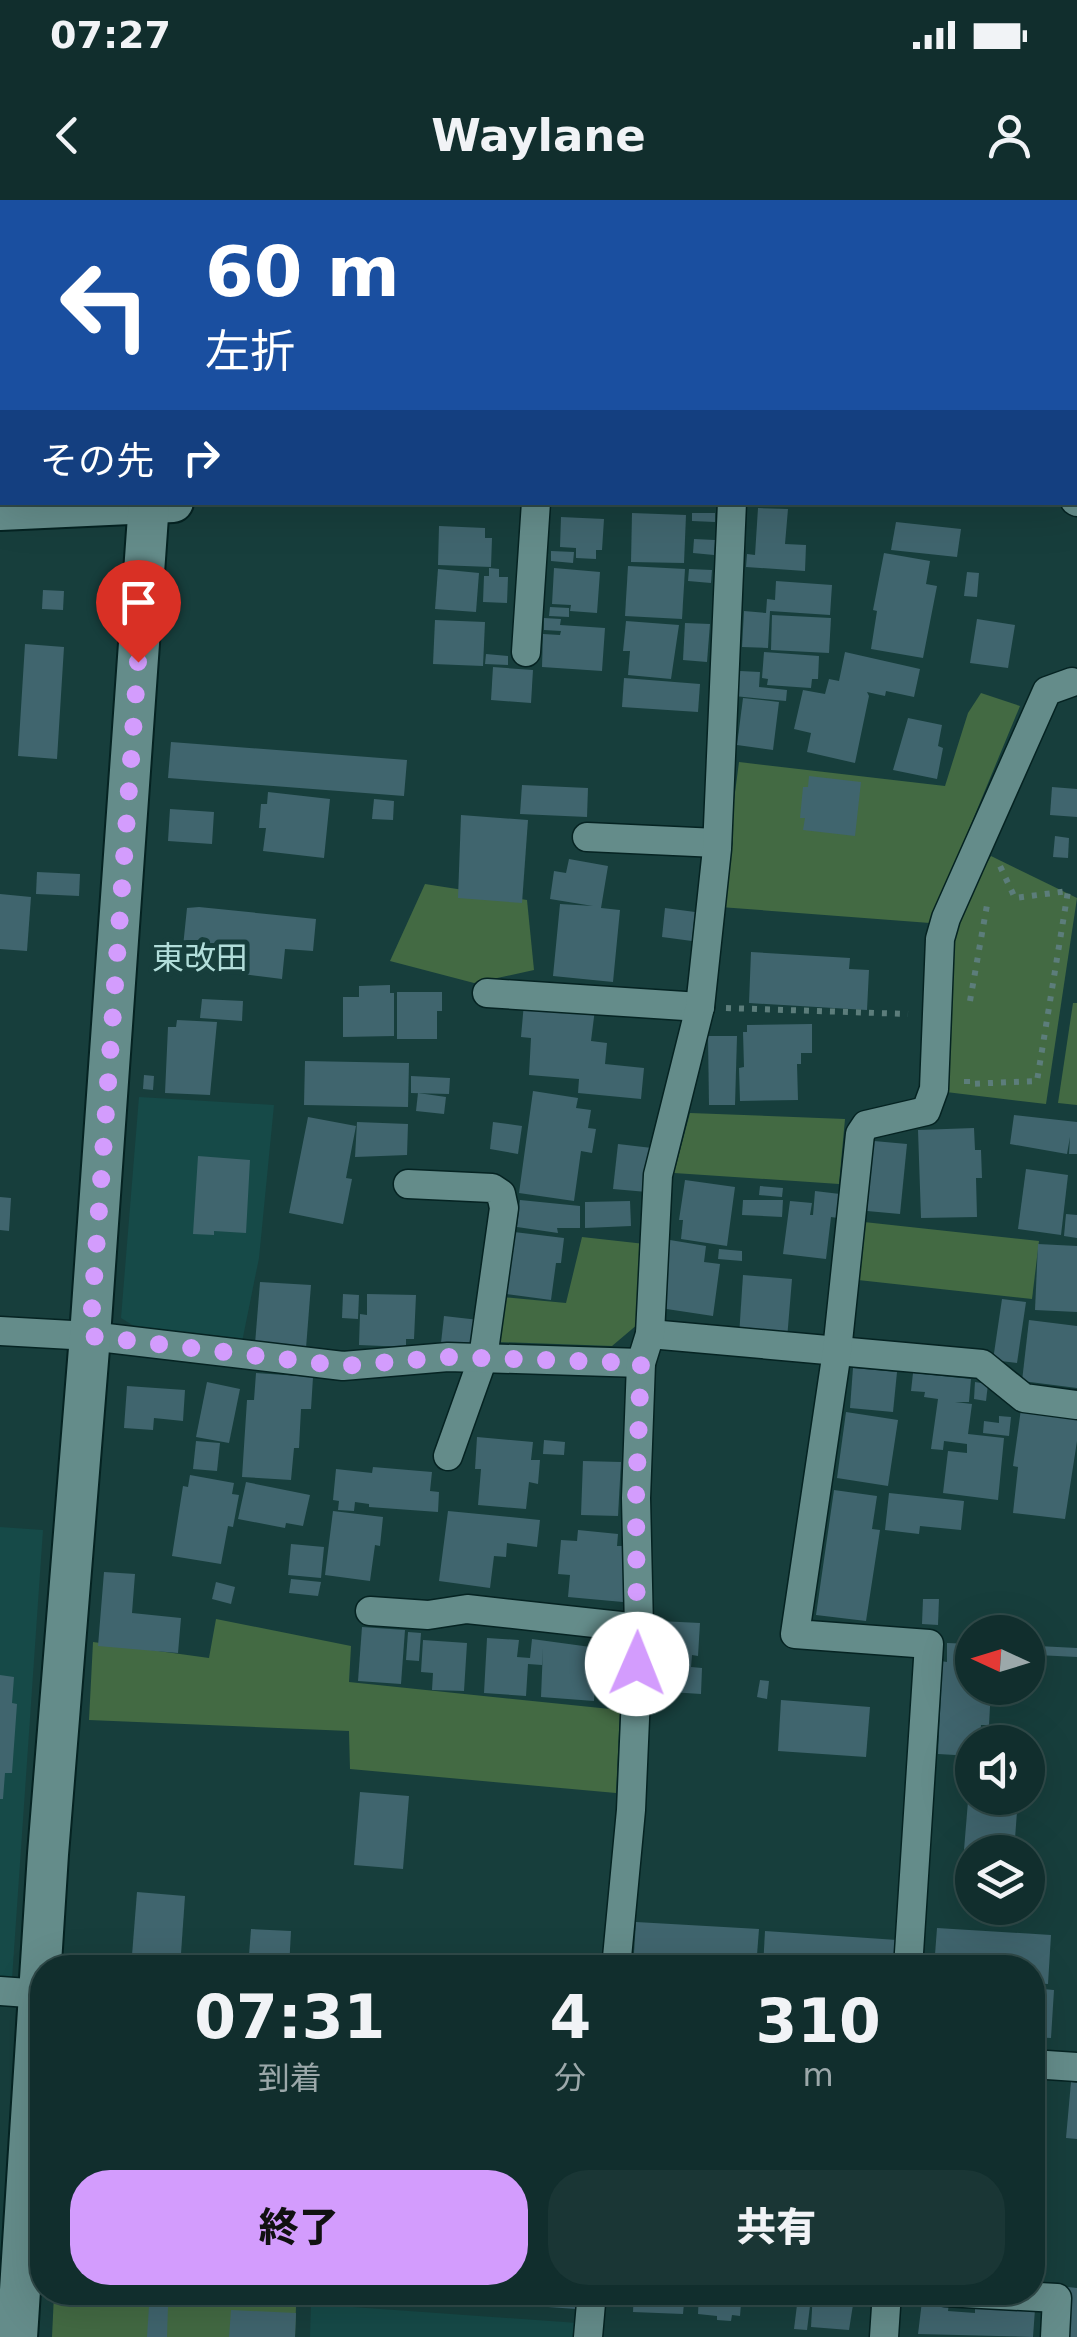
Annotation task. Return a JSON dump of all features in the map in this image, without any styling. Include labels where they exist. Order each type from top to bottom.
[{"type":"street","points":[[0,510],[107,505]]},
{"type":"street","points":[[43,1955],[150,505]]},
{"type":"street","points":[[526,652],[536,505]]},
{"type":"street","points":[[617,1955],[632,1810],[639,1628],[636,1498],[641,1363],[650,1334],[658,1175],[700,1007],[716,843],[732,505]]},
{"type":"street","points":[[909,1955],[928,1644],[795,1634],[837,1351],[860,1134],[866,1126],[926,1111],[934,1089],[940,939],[946,918],[1047,691],[1072,682]]},
{"type":"street","points":[[588,837],[716,843]]},
{"type":"street","points":[[487,993],[700,1007]]},
{"type":"street","points":[[408,1184],[492,1188],[502,1194],[501,1236],[484,1358],[448,1456]]},
{"type":"street","points":[[0,1331],[90,1336],[343,1366],[448,1357],[641,1363]]},
{"type":"street","points":[[650,1334],[982,1364],[1024,1398],[1077,1405]]},
{"type":"street","points":[[370,1611],[428,1615],[467,1609],[639,1628]]},
{"type":"street","points":[[0,1991],[30,1993]]},
{"type":"street","points":[[1045,2065],[1077,2067]]},
{"type":"street","points":[[17,2337],[30,2151]]},
{"type":"street","points":[[1045,2297],[1057,2298],[1055,2337]]},
{"type":"street","points":[[588,2337],[591,2305]]},
{"type":"street","points":[[884,2337],[886,2305]]},
{"type":"shaded area","points":[[139,1097],[274,1105],[259,1258],[242,1342],[137,1328],[121,1318]]},
{"type":"shaded area","points":[[0,1527],[43,1530],[12,1979],[0,1978]]},
{"type":"shaded area","points":[[311,2305],[578,2323],[577,2337],[310,2337]]},
{"type":"green space","points":[[981,693],[1020,706],[930,923],[720,907],[739,762],[945,786],[968,713]]},
{"type":"green space","points":[[991,856],[1077,898],[1046,1104],[946,1092],[955,916]]},
{"type":"green space","points":[[425,884],[527,900],[534,970],[474,983],[390,961]]},
{"type":"green space","points":[[1073,1003],[1077,1003],[1077,1105],[1058,1103]]},
{"type":"green space","points":[[690,1113],[845,1119],[839,1184],[674,1173]]},
{"type":"green space","points":[[864,1222],[1039,1241],[1032,1299],[858,1280]]},
{"type":"green space","points":[[582,1237],[645,1244],[638,1324],[612,1346],[498,1342],[502,1297],[566,1303]]},
{"type":"green space","points":[[216,1619],[351,1646],[349,1682],[620,1710],[616,1793],[350,1769],[349,1731],[89,1720],[93,1642],[209,1658]]},
{"type":"green space","points":[[53,2305],[296,2307],[295,2337],[52,2337]]},
{"type":"building","points":[[758,508],[788,509],[785,544],[806,545],[805,571],[746,567],[747,554],[755,555]]},
{"type":"building","points":[[632,513],[686,515],[684,563],[631,562]]},
{"type":"building","points":[[692,513],[715,513],[715,522],[692,521]]},
{"type":"building","points":[[561,517],[604,519],[602,550],[596,550],[596,559],[576,558],[576,548],[560,547]]},
{"type":"building","points":[[896,522],[961,529],[957,557],[891,550]]},
{"type":"building","points":[[439,526],[485,528],[485,538],[492,538],[491,567],[438,565]]},
{"type":"building","points":[[694,539],[715,540],[714,555],[693,553]]},
{"type":"building","points":[[551,551],[574,552],[573,563],[551,561]]},
{"type":"building","points":[[884,553],[930,561],[926,584],[937,586],[923,658],[871,649],[877,611],[873,610]]},
{"type":"building","points":[[628,566],[685,569],[682,619],[625,616]]},
{"type":"building","points":[[489,568],[499,569],[499,577],[508,577],[507,603],[483,602],[484,576],[489,576]]},
{"type":"building","points":[[554,568],[600,572],[597,613],[570,611],[571,605],[552,604]]},
{"type":"building","points":[[438,569],[479,573],[476,612],[435,609]]},
{"type":"building","points":[[689,569],[712,570],[711,583],[688,581]]},
{"type":"building","points":[[967,572],[979,573],[977,597],[964,596]]},
{"type":"building","points":[[776,581],[832,585],[830,615],[770,611],[768,648],[742,647],[744,611],[766,613],[767,599],[775,600]]},
{"type":"building","points":[[43,590],[64,591],[63,610],[42,609]]},
{"type":"building","points":[[550,607],[569,608],[569,617],[549,616]]},
{"type":"building","points":[[772,615],[831,618],[829,653],[771,650]]},
{"type":"building","points":[[544,618],[561,619],[560,625],[605,628],[602,671],[542,667],[543,634],[560,635],[561,631],[544,630]]},
{"type":"building","points":[[977,619],[1015,625],[1008,668],[970,663]]},
{"type":"building","points":[[435,620],[485,622],[483,666],[433,664]]},
{"type":"building","points":[[626,621],[679,625],[671,679],[628,675],[630,651],[623,651]]},
{"type":"building","points":[[685,623],[710,624],[707,662],[683,660]]},
{"type":"building","points":[[25,644],[64,647],[57,759],[18,756]]},
{"type":"building","points":[[764,652],[819,656],[818,679],[812,679],[811,688],[767,685],[768,679],[762,678]]},
{"type":"building","points":[[845,652],[920,669],[914,697],[886,691],[885,696],[867,692],[855,763],[807,752],[811,733],[794,729],[803,690],[825,694],[829,679],[839,681]]},
{"type":"building","points":[[486,654],[508,656],[508,665],[485,664]]},
{"type":"building","points":[[493,667],[533,670],[531,703],[491,700]]},
{"type":"building","points":[[740,671],[760,672],[759,687],[787,690],[786,701],[734,696]]},
{"type":"building","points":[[624,678],[700,684],[698,712],[622,707]]},
{"type":"building","points":[[743,698],[779,702],[773,750],[737,745]]},
{"type":"building","points":[[908,718],[942,725],[938,746],[943,748],[937,779],[893,770]]},
{"type":"building","points":[[171,742],[407,760],[404,796],[168,778]]},
{"type":"building","points":[[809,776],[861,782],[855,836],[803,830],[803,787],[808,787]]},
{"type":"building","points":[[522,785],[588,788],[587,817],[520,814]]},
{"type":"building","points":[[1052,787],[1077,789],[1077,817],[1050,815]]},
{"type":"building","points":[[268,792],[330,799],[324,858],[263,851],[266,828],[259,828],[261,804],[267,804]]},
{"type":"building","points":[[374,799],[394,801],[393,820],[372,819]]},
{"type":"building","points":[[170,809],[214,812],[212,844],[168,841]]},
{"type":"building","points":[[461,815],[528,820],[522,903],[458,898]]},
{"type":"building","points":[[1055,836],[1069,838],[1068,858],[1053,857]]},
{"type":"building","points":[[569,859],[608,866],[601,908],[620,910],[613,982],[553,976],[560,904],[593,906],[550,899],[554,871],[566,873]]},
{"type":"building","points":[[37,872],[80,874],[79,896],[36,894]]},
{"type":"building","points":[[0,894],[31,897],[27,951],[0,949]]},
{"type":"building","points":[[187,908],[316,919],[313,951],[285,949],[282,979],[181,966]]},
{"type":"building","points":[[665,908],[695,912],[692,941],[662,937]]},
{"type":"building","points":[[751,952],[850,958],[849,969],[869,970],[867,1010],[749,1003]]},
{"type":"building","points":[[390,985],[390,993],[394,993],[394,1036],[343,1037],[343,997],[359,997],[359,986]]},
{"type":"building","points":[[397,992],[442,992],[437,1039],[397,1039]]},
{"type":"building","points":[[202,999],[243,1001],[242,1021],[200,1018]]},
{"type":"building","points":[[524,1003],[595,1009],[591,1041],[607,1043],[605,1064],[644,1068],[641,1099],[578,1093],[579,1079],[529,1075],[531,1038],[521,1037]]},
{"type":"building","points":[[177,1020],[217,1022],[210,1095],[165,1093],[168,1027],[176,1027]]},
{"type":"building","points":[[812,1024],[812,1053],[801,1053],[801,1064],[797,1064],[798,1100],[740,1101],[739,1068],[744,1067],[743,1032],[747,1032],[747,1025]]},
{"type":"building","points":[[708,1036],[737,1036],[735,1105],[709,1105]]},
{"type":"building","points":[[305,1061],[409,1063],[408,1107],[304,1105]]},
{"type":"building","points":[[144,1075],[154,1076],[153,1090],[143,1089]]},
{"type":"building","points":[[411,1076],[450,1078],[449,1094],[411,1093]]},
{"type":"building","points":[[533,1091],[578,1098],[576,1108],[591,1110],[588,1128],[596,1129],[592,1153],[581,1151],[574,1201],[519,1193]]},
{"type":"building","points":[[418,1093],[446,1097],[444,1114],[416,1111]]},
{"type":"building","points":[[1014,1115],[1077,1122],[1077,1154],[1069,1154],[1070,1137],[1067,1154],[1010,1144]]},
{"type":"building","points":[[308,1117],[356,1126],[346,1178],[352,1179],[343,1224],[289,1213]]},
{"type":"building","points":[[357,1122],[408,1124],[407,1155],[355,1157]]},
{"type":"building","points":[[493,1122],[522,1126],[518,1154],[490,1149]]},
{"type":"building","points":[[974,1128],[975,1150],[981,1150],[982,1178],[976,1178],[977,1217],[921,1218],[918,1130]]},
{"type":"building","points":[[874,1141],[907,1144],[900,1214],[867,1211]]},
{"type":"building","points":[[618,1144],[652,1148],[647,1192],[613,1189]]},
{"type":"building","points":[[198,1156],[250,1160],[246,1233],[193,1234]]},
{"type":"building","points":[[1026,1169],[1068,1175],[1061,1235],[1018,1229]]},
{"type":"building","points":[[685,1180],[735,1187],[727,1246],[681,1239],[683,1220],[679,1220]]},
{"type":"building","points":[[760,1186],[783,1188],[782,1197],[759,1195]]},
{"type":"building","points":[[815,1191],[840,1194],[838,1218],[831,1217],[826,1259],[783,1254],[790,1201],[812,1203],[813,1215]]},
{"type":"building","points":[[0,1197],[11,1198],[9,1231],[0,1230]]},
{"type":"building","points":[[520,1200],[580,1206],[580,1228],[557,1228],[558,1233],[517,1227]]},
{"type":"building","points":[[743,1200],[783,1200],[782,1217],[742,1215]]},
{"type":"building","points":[[630,1201],[631,1226],[585,1228],[585,1202]]},
{"type":"building","points":[[1066,1214],[1077,1215],[1077,1238],[1064,1236]]},
{"type":"building","points":[[514,1232],[564,1238],[551,1300],[506,1294]]},
{"type":"building","points":[[670,1240],[706,1246],[704,1262],[720,1264],[713,1316],[660,1308]]},
{"type":"building","points":[[1038,1244],[1077,1246],[1077,1312],[1035,1310]]},
{"type":"building","points":[[719,1249],[742,1251],[742,1261],[718,1259]]},
{"type":"building","points":[[743,1275],[792,1279],[787,1339],[739,1336]]},
{"type":"building","points":[[260,1282],[311,1285],[306,1348],[255,1344]]},
{"type":"building","points":[[343,1294],[359,1295],[358,1319],[342,1318]]},
{"type":"building","points":[[367,1294],[416,1295],[414,1339],[406,1339],[406,1347],[359,1345],[360,1314],[367,1315]]},
{"type":"building","points":[[1002,1299],[1026,1302],[1017,1363],[993,1360]]},
{"type":"building","points":[[444,1316],[479,1320],[476,1347],[441,1343]]},
{"type":"building","points":[[1029,1320],[1077,1326],[1077,1388],[1022,1381]]},
{"type":"building","points":[[853,1368],[897,1372],[893,1412],[850,1408]]},
{"type":"building","points":[[256,1373],[313,1377],[311,1409],[301,1409],[299,1448],[294,1448],[291,1480],[242,1477],[247,1400],[254,1400]]},
{"type":"building","points":[[913,1373],[971,1379],[969,1402],[955,1402],[972,1404],[968,1434],[1004,1438],[998,1500],[943,1493],[948,1451],[967,1453],[967,1444],[944,1441],[943,1450],[931,1449],[938,1399],[924,1397],[925,1392],[911,1391]]},
{"type":"building","points":[[207,1382],[240,1389],[229,1443],[196,1437]]},
{"type":"building","points":[[975,1382],[988,1384],[986,1401],[974,1399]]},
{"type":"building","points":[[127,1386],[185,1390],[183,1421],[154,1418],[153,1430],[124,1428]]},
{"type":"building","points":[[1021,1409],[1077,1417],[1065,1519],[1013,1513],[1018,1467],[1013,1466]]},
{"type":"building","points":[[846,1412],[898,1420],[888,1486],[837,1478]]},
{"type":"building","points":[[999,1416],[1011,1417],[1009,1436],[983,1433],[984,1421],[999,1423]]},
{"type":"building","points":[[477,1437],[533,1442],[531,1460],[540,1460],[538,1484],[529,1482],[526,1509],[478,1505],[481,1469],[475,1469]]},
{"type":"building","points":[[544,1440],[565,1442],[564,1455],[543,1454]]},
{"type":"building","points":[[196,1441],[220,1443],[217,1471],[193,1469]]},
{"type":"building","points":[[583,1461],[621,1462],[618,1516],[581,1515]]},
{"type":"building","points":[[373,1467],[432,1472],[430,1491],[439,1492],[438,1512],[369,1507],[355,1502],[354,1511],[338,1510],[339,1501],[333,1500],[336,1469],[372,1473]]},
{"type":"building","points":[[190,1475],[234,1483],[232,1494],[239,1495],[221,1564],[172,1556],[183,1486],[188,1487]]},
{"type":"building","points":[[246,1482],[310,1495],[303,1526],[286,1523],[285,1528],[238,1519]]},
{"type":"building","points":[[834,1490],[877,1496],[872,1529],[880,1530],[866,1621],[816,1615]]},
{"type":"building","points":[[889,1493],[964,1501],[961,1530],[920,1526],[919,1534],[885,1530]]},
{"type":"building","points":[[333,1511],[383,1517],[370,1581],[325,1575]]},
{"type":"building","points":[[448,1511],[540,1520],[537,1547],[507,1543],[506,1557],[494,1556],[490,1588],[439,1581]]},
{"type":"building","points":[[578,1530],[618,1534],[617,1546],[628,1546],[623,1602],[568,1597],[570,1575],[558,1574],[561,1540],[577,1541]]},
{"type":"building","points":[[291,1544],[324,1547],[321,1578],[288,1575]]},
{"type":"building","points":[[104,1572],[135,1574],[132,1613],[181,1618],[178,1653],[98,1646]]},
{"type":"building","points":[[291,1579],[321,1582],[318,1596],[289,1593]]},
{"type":"building","points":[[216,1582],[235,1587],[231,1604],[212,1599]]},
{"type":"building","points":[[923,1599],[939,1599],[938,1625],[922,1624]]},
{"type":"building","points":[[659,1621],[700,1623],[698,1656],[692,1655],[691,1667],[702,1668],[701,1694],[655,1691]]},
{"type":"building","points":[[362,1627],[405,1630],[401,1684],[358,1681]]},
{"type":"building","points":[[408,1632],[421,1633],[419,1661],[406,1660]]},
{"type":"building","points":[[487,1638],[519,1640],[517,1657],[530,1658],[532,1639],[598,1648],[594,1701],[541,1697],[543,1648],[542,1665],[528,1664],[526,1696],[484,1693]]},
{"type":"building","points":[[423,1640],[467,1643],[464,1691],[432,1690],[433,1673],[421,1672]]},
{"type":"building","points":[[947,1643],[955,1643],[955,1705],[990,1705],[989,1725],[955,1725],[955,1755],[938,1754],[938,1690],[941,1661],[947,1662]]},
{"type":"building","points":[[1045,1646],[1077,1648],[1077,1657],[1045,1655]]},
{"type":"building","points":[[599,1664],[612,1665],[611,1689],[598,1688]]},
{"type":"building","points":[[0,1675],[14,1677],[12,1703],[17,1704],[12,1773],[5,1773],[3,1799],[0,1799]]},
{"type":"building","points":[[760,1680],[769,1681],[767,1699],[757,1697]]},
{"type":"building","points":[[781,1700],[870,1707],[866,1757],[778,1751]]},
{"type":"building","points":[[360,1792],[409,1796],[403,1869],[354,1865]]},
{"type":"building","points":[[967,1815],[1017,1815],[1015,1835],[965,1835]]},
{"type":"building","points":[[137,1892],[185,1896],[181,1955],[132,1955]]},
{"type":"building","points":[[636,1922],[759,1929],[757,1955],[634,1955]]},
{"type":"building","points":[[937,1928],[1051,1935],[1048,1984],[1045,1955],[935,1955]]},
{"type":"building","points":[[251,1929],[291,1931],[290,1955],[249,1955]]},
{"type":"building","points":[[765,1931],[897,1940],[896,1955],[764,1955]]},
{"type":"building","points":[[1045,1989],[1054,1990],[1051,2038],[1045,2038]]},
{"type":"building","points":[[1071,2082],[1077,2083],[1077,2139],[1066,2138]]},
{"type":"building","points":[[1068,2287],[1077,2288],[1077,2337],[1067,2337]]},
{"type":"building","points":[[548,2305],[576,2305],[576,2309]]},
{"type":"building","points":[[633,2305],[684,2305],[683,2314],[633,2312]]},
{"type":"building","points":[[698,2305],[741,2305],[740,2316],[732,2315],[731,2321],[698,2314]]},
{"type":"building","points":[[797,2305],[810,2306],[807,2330],[794,2329]]},
{"type":"building","points":[[812,2305],[853,2305],[849,2330],[811,2327]]},
{"type":"building","points":[[922,2305],[949,2305],[948,2311],[975,2313],[975,2305],[1035,2309],[1033,2337],[918,2334]]},
{"type":"building","points":[[149,2306],[168,2307],[167,2337],[147,2337]]},
{"type":"building","points":[[231,2310],[296,2313],[295,2337],[229,2337]]},
{"type":"district","name":"東改田","points":[[200,958]]},
{"type":"route","points":[[138,662],[90,1336],[343,1366],[448,1357],[641,1363],[636,1498],[637,1664]]}]
